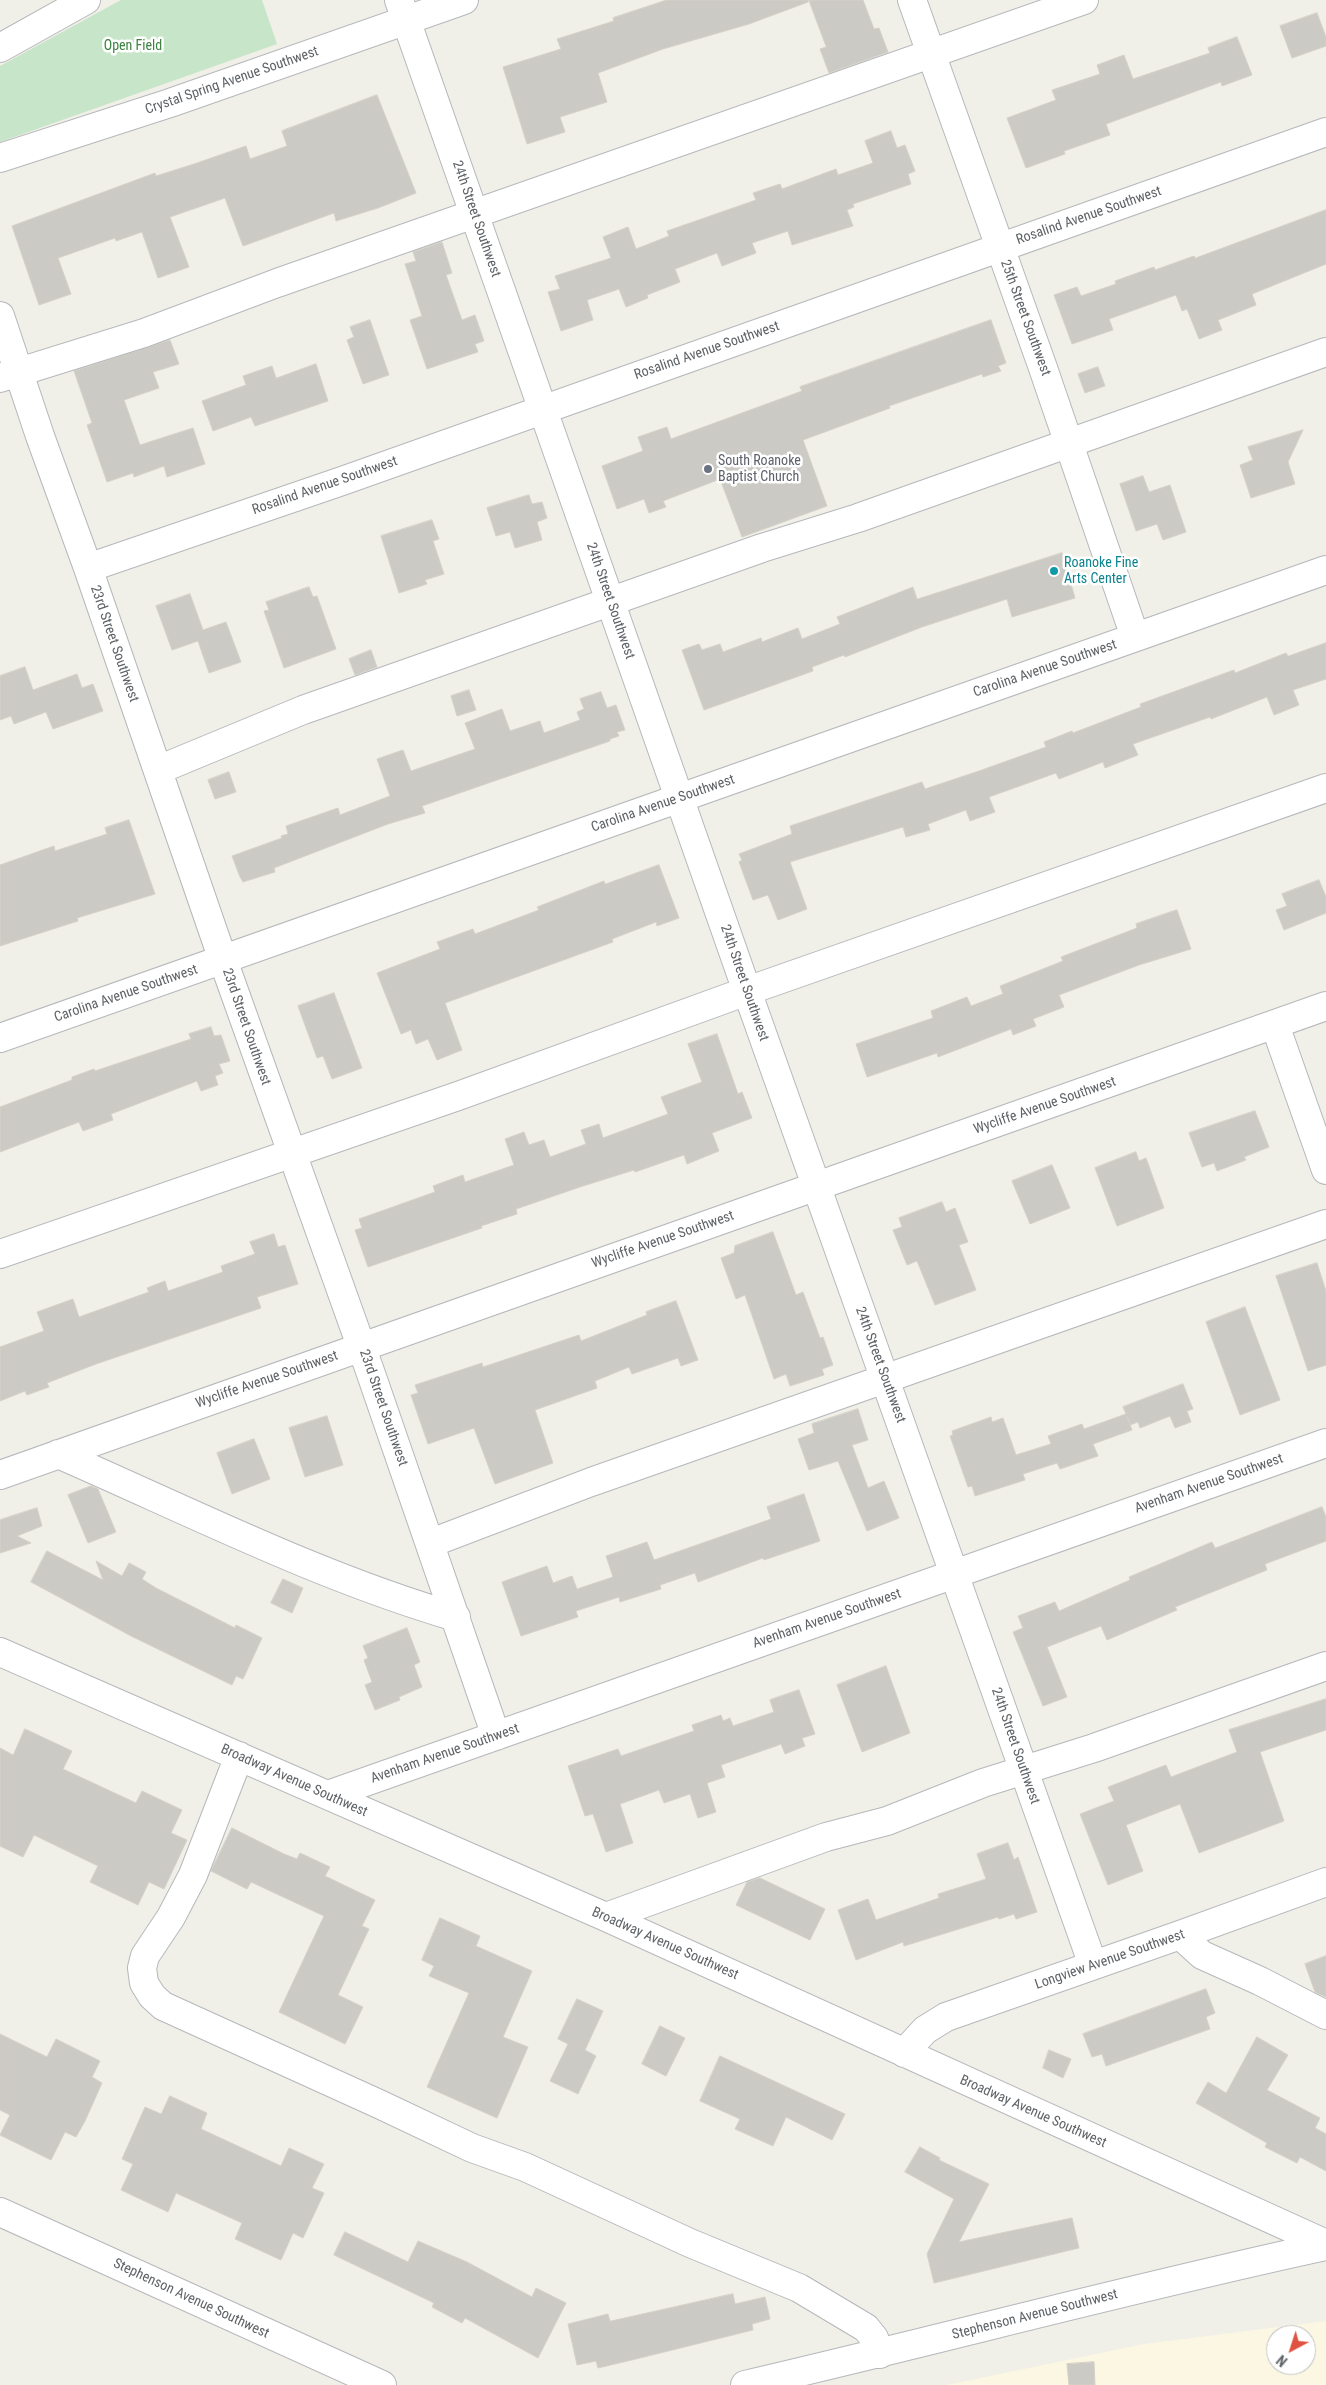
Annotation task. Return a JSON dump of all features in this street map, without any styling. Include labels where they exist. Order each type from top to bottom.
[{"type":"street","points":[[0,48],[86,0]]},
{"type":"street","name":"Crystal Spring Avenue Southwest","points":[[0,158],[170,103],[402,10],[464,0]]},
{"type":"street","name":"25th Street Southwest","points":[[912,0],[1135,638]]},
{"type":"street","points":[[9,376],[144,333],[277,283],[1084,0]]},
{"type":"street","name":"24th Street Southwest","points":[[402,10],[747,992],[1093,1965]]},
{"type":"street","name":"Rosalind Avenue Southwest","points":[[88,568],[342,481],[1326,132]]},
{"type":"street","name":"23rd Street Southwest","points":[[0,316],[9,376],[88,568],[223,960],[431,1543],[496,1736]]},
{"type":"street","points":[[158,770],[303,710],[762,548],[858,518],[1326,352]]},
{"type":"street","name":"Carolina Avenue Southwest","points":[[0,1038],[1326,570]]},
{"type":"street","points":[[0,1254],[458,1096],[1326,788]]},
{"type":"street","name":"Wycliffe Avenue Southwest","points":[[0,1475],[1326,1006]]},
{"type":"street","points":[[1274,1024],[1326,1170]]},
{"type":"street","points":[[431,1543],[591,1482],[1326,1224]]},
{"type":"street","name":"Avenham Avenue Southwest","points":[[328,1796],[1326,1443]]},
{"type":"street","points":[[58,1454],[270,1548],[398,1600],[456,1617]]},
{"type":"street","name":"Broadway Avenue Southwest","points":[[0,1652],[606,1917],[1326,2245]]},
{"type":"street","points":[[606,1917],[826,1837],[887,1821],[983,1783],[1094,1748],[1326,1666]]},
{"type":"street","points":[[239,1756],[193,1875],[172,1917],[145,1956],[142,1968],[144,1983],[152,1996],[163,2006],[472,2148],[525,2167],[690,2243],[799,2288],[866,2328],[874,2338],[880,2354]]},
{"type":"street","name":"Longview Avenue Southwest","points":[[904,2053],[925,2030],[946,2017],[1180,1936],[1326,1882]]},
{"type":"street","points":[[1180,1936],[1202,1955],[1260,1981],[1326,2015]]},
{"type":"street","name":"Stephenson Avenue Southwest","points":[[0,2212],[382,2385]]},
{"type":"street","name":"Stephenson Avenue Southwest","points":[[745,2385],[880,2354],[1203,2273],[1326,2245]]},
{"type":"shaded area","points":[[1326,2321],[1326,2385],[947,2385],[1144,2344],[1266,2329],[1266,2375],[1316,2375],[1316,2325],[1294,2325]]},
{"type":"green space","name":"Open Field","points":[[121,0],[262,0],[277,44],[0,142],[0,66]]},
{"type":"building","points":[[667,0],[808,0],[808,2],[749,24],[663,49],[598,73],[607,102],[560,117],[565,132],[527,144],[503,67],[561,49],[557,39],[614,21],[613,18]]},
{"type":"building","points":[[809,0],[863,0],[874,29],[879,28],[888,52],[829,73],[820,49],[826,47]]},
{"type":"building","points":[[1317,13],[1326,37],[1326,46],[1292,58],[1280,26]]},
{"type":"building","points":[[1237,37],[1252,75],[1222,86],[1221,82],[1106,124],[1110,135],[1064,151],[1065,154],[1026,168],[1007,118],[1056,100],[1052,90],[1100,74],[1097,65],[1124,55],[1133,79],[1210,53],[1208,48]]},
{"type":"building","points":[[377,95],[416,193],[378,208],[336,221],[334,213],[243,246],[225,198],[170,217],[189,267],[158,278],[142,232],[116,241],[115,238],[58,258],[71,294],[39,305],[12,226],[155,173],[156,176],[246,146],[250,159],[287,146],[282,131]]},
{"type":"building","points":[[891,131],[897,148],[905,145],[915,171],[908,174],[911,184],[853,204],[854,207],[847,210],[853,226],[792,245],[788,231],[752,243],[756,253],[722,266],[717,253],[675,269],[680,282],[647,295],[648,298],[626,307],[619,289],[587,300],[593,320],[561,331],[548,292],[560,289],[555,276],[611,258],[603,237],[628,227],[636,249],[669,236],[667,231],[756,200],[753,193],[780,184],[782,189],[836,169],[838,175],[873,163],[865,141]]},
{"type":"building","points":[[1326,210],[1326,264],[1252,294],[1256,305],[1218,320],[1222,330],[1199,339],[1187,309],[1182,311],[1176,295],[1109,319],[1113,330],[1072,344],[1054,295],[1077,287],[1081,296],[1116,284],[1115,281],[1154,267],[1155,270],[1194,256],[1195,258]]},
{"type":"building","points":[[442,242],[452,273],[446,275],[462,320],[475,315],[484,341],[475,344],[478,352],[427,369],[410,320],[422,316],[405,264],[416,261],[413,252]]},
{"type":"building","points":[[370,320],[389,375],[363,384],[347,340],[354,337],[350,327]]},
{"type":"building","points":[[991,320],[1006,363],[998,366],[1001,371],[983,377],[982,374],[889,406],[890,408],[803,440],[827,506],[742,537],[720,479],[663,501],[666,507],[649,513],[644,499],[617,509],[602,466],[643,451],[638,437],[667,427],[671,439],[802,391],[800,387]]},
{"type":"building","points":[[170,340],[179,364],[153,372],[159,388],[124,400],[140,445],[193,428],[205,464],[167,477],[164,466],[134,477],[133,473],[107,482],[87,425],[92,423],[74,371]]},
{"type":"building","points":[[316,364],[328,401],[255,426],[251,417],[213,431],[202,401],[246,385],[243,376],[272,366],[276,378]]},
{"type":"building","points":[[1098,367],[1105,386],[1085,393],[1078,374]]},
{"type":"building","points":[[1303,430],[1288,462],[1295,484],[1251,498],[1240,465],[1253,460],[1248,447]]},
{"type":"building","points":[[1143,476],[1149,492],[1170,485],[1186,532],[1163,540],[1157,524],[1136,531],[1120,484]]},
{"type":"building","points":[[529,495],[532,504],[542,502],[547,518],[537,522],[542,540],[515,548],[510,532],[496,536],[487,508]]},
{"type":"building","points":[[432,520],[439,539],[433,541],[444,574],[425,580],[427,584],[399,593],[381,536]]},
{"type":"building","points":[[1062,553],[1075,598],[1012,617],[1007,599],[922,627],[845,657],[844,655],[812,667],[813,671],[704,710],[682,650],[699,644],[702,650],[720,644],[723,652],[761,638],[762,642],[798,628],[802,639],[840,624],[837,617],[913,587],[917,599]]},
{"type":"building","points":[[309,587],[313,597],[317,596],[336,649],[284,668],[264,611],[269,610],[266,602]]},
{"type":"building","points":[[190,594],[203,630],[226,622],[241,662],[209,673],[198,641],[172,650],[156,606]]},
{"type":"building","points":[[1326,643],[1326,679],[1293,690],[1299,705],[1274,715],[1267,697],[1211,719],[1210,717],[1133,744],[1138,755],[1105,768],[1103,762],[1059,779],[1056,773],[989,797],[995,812],[970,821],[966,810],[928,824],[930,830],[906,837],[903,827],[790,862],[807,909],[778,920],[768,895],[753,900],[739,862],[742,860],[739,854],[792,834],[790,826],[922,782],[925,789],[979,771],[1046,747],[1044,742],[1141,707],[1140,704],[1234,670],[1235,673],[1286,653],[1288,656]]},
{"type":"building","points":[[371,650],[377,667],[355,675],[349,659]]},
{"type":"building","points":[[25,667],[33,690],[77,674],[82,688],[93,684],[103,711],[53,729],[46,712],[14,724],[11,716],[0,720],[0,676]]},
{"type":"building","points":[[469,690],[476,710],[457,716],[451,696]]},
{"type":"building","points":[[601,692],[607,708],[616,705],[625,730],[617,732],[619,736],[610,739],[610,741],[422,806],[425,813],[388,824],[274,868],[275,872],[243,882],[240,877],[232,856],[282,838],[281,836],[288,834],[286,826],[338,808],[340,815],[390,796],[377,759],[403,750],[411,771],[475,749],[465,723],[502,709],[510,731],[540,721],[544,733],[580,720],[577,712],[584,709],[580,699]]},
{"type":"building","points":[[229,772],[236,792],[215,799],[208,780]]},
{"type":"building","points":[[129,820],[155,894],[77,918],[78,921],[0,946],[0,865],[54,846],[55,851],[107,834],[105,828]]},
{"type":"building","points":[[659,865],[679,918],[657,926],[656,922],[612,939],[613,942],[445,1003],[462,1050],[437,1060],[428,1039],[416,1044],[411,1030],[401,1034],[377,973],[440,949],[437,942],[473,929],[475,934],[539,910],[537,907],[604,881],[605,884]]},
{"type":"building","points":[[1319,880],[1326,897],[1326,913],[1284,930],[1276,910],[1287,906],[1282,894]]},
{"type":"building","points":[[1177,910],[1191,949],[1139,965],[1059,995],[1064,1007],[1033,1019],[1036,1026],[1013,1035],[1011,1029],[938,1057],[937,1053],[867,1077],[856,1044],[933,1018],[931,1011],[967,997],[971,1006],[1003,994],[1000,986],[1063,961],[1061,957],[1137,928],[1136,924]]},
{"type":"building","points":[[334,993],[362,1068],[332,1079],[323,1056],[317,1058],[298,1006]]},
{"type":"building","points":[[211,1027],[214,1036],[221,1035],[230,1061],[219,1064],[223,1073],[215,1076],[218,1085],[201,1091],[197,1081],[111,1114],[113,1120],[83,1131],[79,1122],[0,1152],[0,1107],[72,1080],[72,1077],[94,1069],[95,1071],[191,1039],[189,1034]]},
{"type":"building","points":[[717,1034],[738,1094],[742,1092],[752,1118],[712,1133],[719,1151],[687,1164],[684,1155],[635,1172],[634,1170],[583,1186],[516,1209],[517,1214],[481,1226],[482,1228],[368,1267],[355,1230],[362,1228],[359,1219],[435,1192],[433,1186],[463,1175],[465,1182],[514,1165],[505,1139],[524,1132],[529,1145],[544,1140],[550,1157],[586,1144],[581,1130],[599,1124],[603,1138],[668,1114],[661,1097],[702,1082],[688,1044]]},
{"type":"building","points":[[1255,1111],[1269,1147],[1244,1157],[1246,1160],[1217,1171],[1214,1163],[1202,1167],[1189,1133]]},
{"type":"building","points":[[1136,1152],[1139,1161],[1146,1158],[1164,1208],[1117,1226],[1095,1168]]},
{"type":"building","points":[[1052,1165],[1070,1208],[1030,1224],[1012,1181]]},
{"type":"building","points":[[942,1202],[946,1212],[955,1208],[968,1242],[959,1245],[976,1290],[935,1305],[917,1261],[907,1265],[893,1230],[902,1227],[899,1218]]},
{"type":"building","points":[[773,1232],[796,1295],[803,1292],[820,1338],[823,1337],[833,1365],[822,1369],[824,1375],[790,1386],[786,1374],[774,1379],[745,1295],[736,1299],[721,1258],[734,1253],[735,1246]]},
{"type":"building","points":[[274,1234],[278,1247],[285,1245],[298,1284],[257,1297],[261,1308],[96,1364],[47,1383],[49,1387],[27,1395],[25,1391],[0,1401],[0,1347],[44,1331],[37,1312],[73,1299],[79,1317],[149,1292],[147,1288],[165,1281],[168,1291],[223,1272],[221,1266],[255,1254],[250,1242]]},
{"type":"building","points":[[1317,1263],[1326,1291],[1326,1365],[1308,1371],[1276,1276]]},
{"type":"building","points":[[676,1301],[698,1360],[681,1366],[678,1358],[632,1374],[629,1367],[595,1381],[597,1388],[535,1410],[553,1463],[495,1484],[474,1428],[428,1444],[411,1395],[418,1393],[415,1385],[482,1363],[483,1367],[579,1335],[581,1341],[647,1315],[646,1312]]},
{"type":"building","points":[[1245,1307],[1280,1400],[1240,1415],[1206,1322]]},
{"type":"building","points":[[1183,1384],[1193,1409],[1187,1411],[1191,1422],[1175,1428],[1170,1416],[1140,1428],[1138,1422],[1130,1425],[1132,1430],[1093,1444],[1098,1456],[1060,1469],[1057,1463],[1023,1474],[1025,1480],[975,1496],[972,1486],[968,1487],[950,1436],[953,1435],[952,1431],[991,1417],[992,1422],[1003,1418],[1016,1455],[1051,1444],[1048,1436],[1082,1424],[1084,1429],[1126,1414],[1123,1407]]},
{"type":"building","points":[[858,1409],[868,1440],[852,1445],[868,1488],[884,1481],[899,1518],[867,1531],[838,1461],[809,1470],[798,1439],[814,1433],[812,1424]]},
{"type":"building","points":[[327,1416],[343,1465],[305,1477],[289,1428]]},
{"type":"building","points":[[254,1439],[270,1479],[232,1494],[217,1453]]},
{"type":"building","points":[[91,1486],[98,1489],[116,1532],[88,1543],[68,1495]]},
{"type":"building","points":[[804,1494],[820,1541],[764,1560],[763,1558],[698,1582],[695,1573],[660,1585],[661,1589],[620,1602],[619,1597],[576,1611],[578,1617],[521,1636],[502,1582],[547,1566],[553,1583],[572,1576],[577,1589],[613,1577],[606,1556],[647,1542],[654,1560],[771,1519],[767,1507]]},
{"type":"building","points":[[1322,1507],[1326,1517],[1326,1541],[1265,1564],[1267,1570],[1175,1607],[1177,1610],[1107,1640],[1101,1626],[1047,1647],[1067,1697],[1043,1706],[1013,1632],[1023,1628],[1018,1616],[1055,1602],[1059,1611],[1130,1580],[1129,1577],[1212,1542],[1215,1548]]},
{"type":"building","points":[[37,1508],[42,1526],[17,1536],[31,1543],[0,1553],[0,1520]]},
{"type":"building","points":[[47,1551],[103,1580],[96,1561],[122,1576],[129,1563],[146,1572],[142,1579],[156,1588],[235,1628],[236,1625],[262,1638],[243,1679],[236,1676],[232,1685],[131,1636],[31,1582]]},
{"type":"building","points":[[283,1579],[303,1588],[292,1613],[271,1603]]},
{"type":"building","points":[[407,1628],[420,1662],[414,1665],[422,1687],[399,1697],[400,1700],[375,1710],[365,1685],[372,1682],[364,1660],[368,1658],[363,1646]]},
{"type":"building","points":[[886,1666],[910,1733],[862,1752],[837,1685]]},
{"type":"building","points":[[799,1690],[815,1734],[802,1738],[805,1746],[785,1754],[781,1744],[721,1765],[725,1777],[707,1783],[716,1812],[698,1818],[690,1794],[664,1803],[659,1790],[620,1804],[633,1843],[606,1852],[593,1814],[585,1816],[568,1766],[618,1749],[621,1756],[694,1731],[692,1725],[721,1715],[723,1721],[730,1718],[733,1726],[774,1712],[770,1700]]},
{"type":"building","points":[[1326,1699],[1326,1730],[1260,1752],[1284,1821],[1199,1853],[1180,1804],[1126,1825],[1143,1871],[1108,1885],[1080,1814],[1114,1801],[1108,1787],[1166,1765],[1171,1777],[1237,1752],[1229,1730]]},
{"type":"building","points":[[25,1729],[72,1751],[63,1769],[136,1803],[142,1791],[182,1810],[171,1833],[187,1840],[164,1889],[149,1882],[138,1905],[90,1882],[98,1866],[34,1835],[23,1857],[0,1846],[0,1748],[13,1755]]},
{"type":"building","points":[[232,1828],[284,1854],[297,1859],[300,1853],[330,1867],[325,1876],[375,1900],[362,1926],[369,1929],[338,1995],[363,2007],[345,2044],[279,2012],[324,1916],[251,1882],[247,1889],[211,1871]]},
{"type":"building","points":[[1008,1843],[1014,1860],[1018,1857],[1037,1912],[1016,1919],[1014,1914],[999,1919],[998,1917],[904,1946],[903,1942],[856,1960],[838,1910],[868,1899],[876,1920],[939,1898],[938,1894],[986,1879],[977,1854]]},
{"type":"building","points":[[760,1878],[825,1909],[810,1940],[736,1905],[747,1882]]},
{"type":"building","points":[[440,1918],[480,1936],[476,1946],[532,1971],[503,2037],[528,2047],[497,2118],[427,2087],[469,1993],[429,1976],[434,1966],[422,1960]]},
{"type":"building","points":[[1326,1956],[1326,1997],[1315,1992],[1305,1964]]},
{"type":"building","points":[[1206,1989],[1215,2013],[1206,2017],[1210,2029],[1106,2066],[1102,2054],[1092,2057],[1083,2034]]},
{"type":"building","points":[[577,1999],[603,2011],[585,2050],[596,2056],[578,2094],[550,2081],[568,2044],[558,2039]]},
{"type":"building","points":[[660,2026],[685,2038],[666,2076],[642,2064]]},
{"type":"building","points":[[0,2034],[47,2057],[56,2039],[100,2061],[92,2077],[102,2083],[85,2121],[76,2137],[65,2132],[51,2160],[0,2135],[10,2115],[0,2110]]},
{"type":"building","points":[[1257,2037],[1288,2055],[1267,2090],[1320,2118],[1315,2128],[1326,2134],[1326,2171],[1300,2157],[1297,2163],[1265,2147],[1267,2143],[1196,2103],[1208,2082],[1226,2093]]},
{"type":"building","points":[[1049,2050],[1071,2059],[1063,2078],[1043,2068]]},
{"type":"building","points":[[720,2056],[845,2114],[832,2140],[786,2117],[773,2146],[735,2129],[740,2119],[700,2101]]},
{"type":"building","points":[[170,2096],[207,2113],[201,2129],[281,2166],[289,2148],[324,2164],[312,2188],[324,2193],[303,2238],[293,2233],[281,2260],[235,2239],[242,2223],[176,2193],[168,2212],[121,2190],[133,2164],[122,2159],[145,2107],[161,2114]]},
{"type":"building","points":[[920,2147],[940,2158],[939,2160],[989,2184],[959,2242],[1072,2218],[1079,2248],[934,2283],[927,2254],[954,2199],[905,2172]]},
{"type":"building","points":[[345,2232],[408,2262],[418,2241],[467,2262],[532,2297],[536,2288],[566,2303],[538,2358],[465,2318],[462,2323],[432,2307],[434,2303],[334,2255]]},
{"type":"building","points":[[733,2294],[735,2304],[765,2297],[770,2319],[752,2324],[753,2330],[636,2359],[598,2368],[596,2361],[577,2365],[568,2324],[608,2314],[610,2321]]},
{"type":"building","points":[[1094,2362],[1095,2385],[1069,2385],[1067,2364]]},
{"type":"place","name":"South Roanoke Baptist Church","points":[[708,469]]},
{"type":"place","name":"Roanoke Fine Arts Center","points":[[1054,571]]}]
